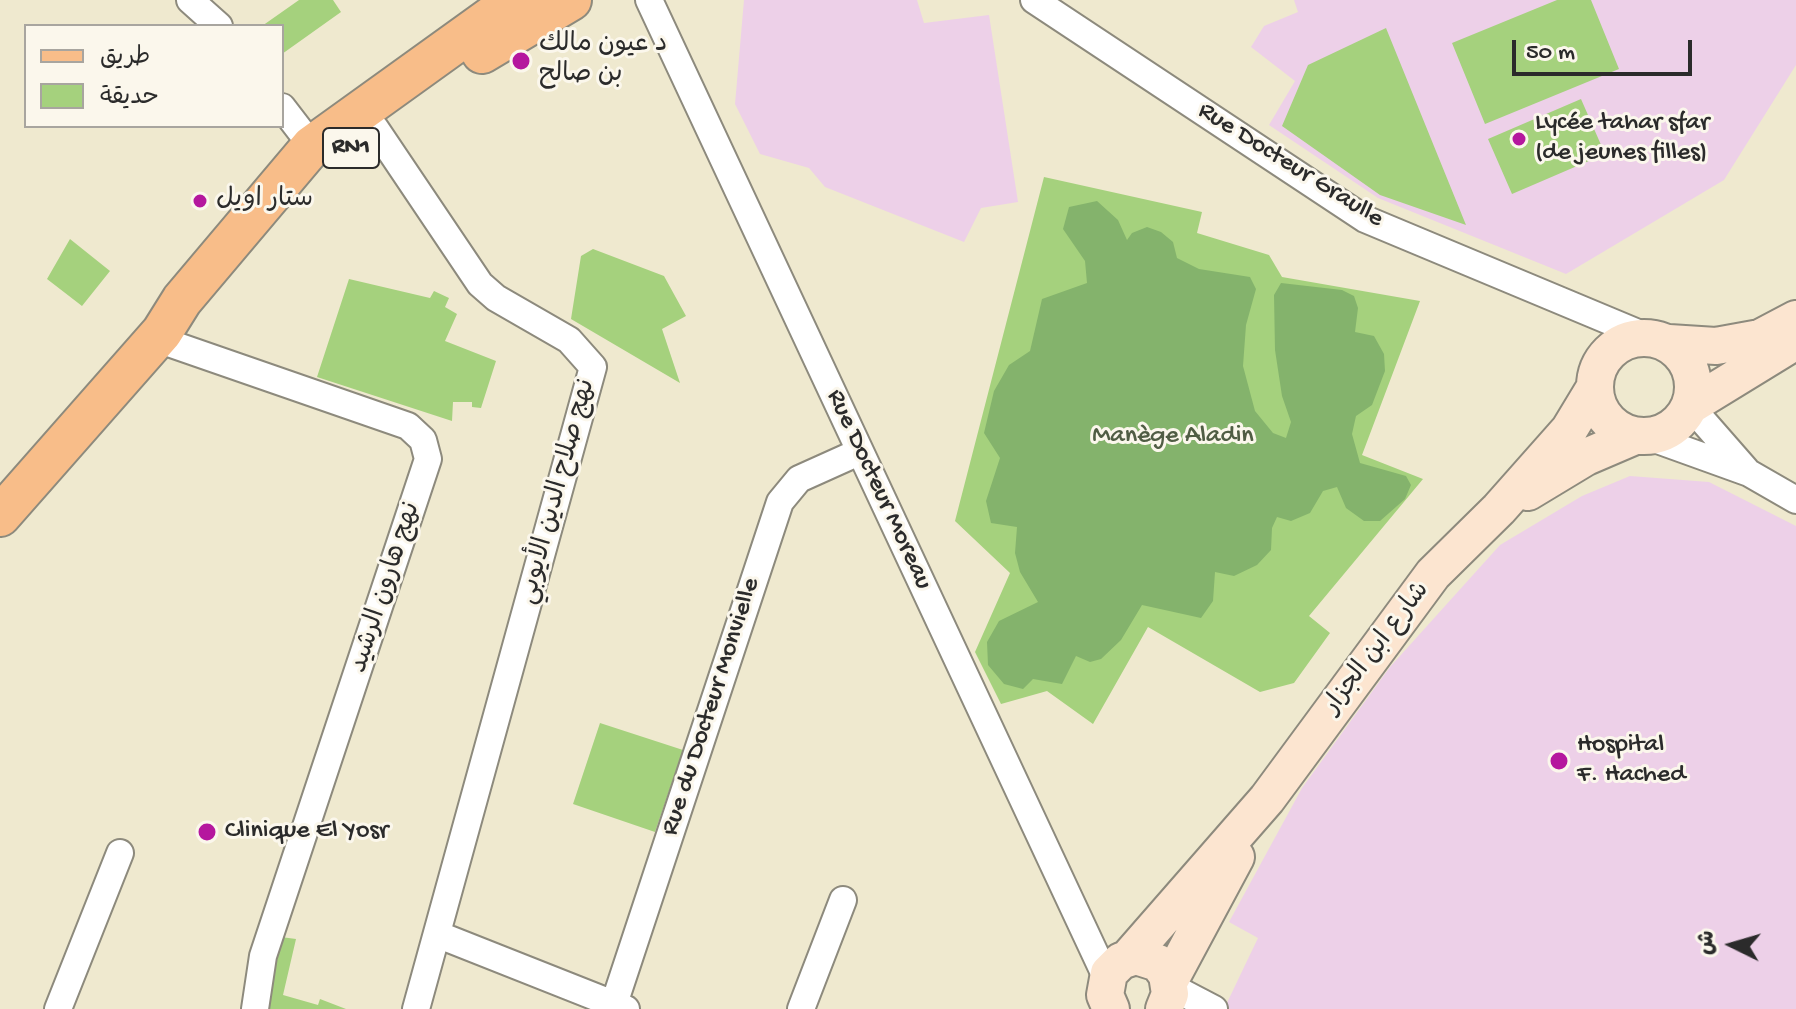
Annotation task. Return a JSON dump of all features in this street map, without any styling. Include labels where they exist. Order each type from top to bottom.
[{"type":"main road","name":"RN1","points":[[0,516],[159,335],[182,300],[312,146],[515,0]]},
{"type":"main road","name":"RN1","points":[[159,335],[195,314],[257,237],[325,169],[375,128],[469,61],[571,0]]},
{"type":"main road","points":[[1796,319],[1760,338],[1716,346],[1637,338],[1612,350],[1603,360],[1595,387],[1598,403],[1606,418],[1619,430],[1642,436],[1674,427],[1690,406],[1796,341]]},
{"type":"main road","points":[[1659,340],[1688,364],[1693,378],[1690,406]]},
{"type":"main road","name":"شارع ابن الجزار","points":[[1110,988],[1267,799],[1433,574],[1499,509],[1569,430],[1595,387]]},
{"type":"main road","name":"شارع ابن الجزار","points":[[1499,509],[1586,457],[1642,436]]},
{"type":"main road","name":"شارع ابن الجزار","points":[[1168,992],[1267,799]]},
{"type":"main road","points":[[1110,988],[1144,957],[1158,963],[1168,992]]},
{"type":"street","points":[[190,0],[217,24]]},
{"type":"street","name":"Rue Docteur Moreau","points":[[649,0],[1110,988]]},
{"type":"street","name":"Rue Docteur Graulle","points":[[1034,0],[1365,219],[1659,340]]},
{"type":"street","points":[[284,110],[312,146]]},
{"type":"street","name":"نهج صلاح الدين الأيوبي","points":[[375,128],[480,284],[496,298],[569,340],[593,367],[439,935]]},
{"type":"street","name":"نهج هارون الرشيد","points":[[159,335],[408,426],[423,440],[428,459],[263,956],[255,1009]]},
{"type":"street","points":[[1690,406],[1749,473]]},
{"type":"street","points":[[1642,436],[1749,473],[1796,500]]},
{"type":"street","name":"Rue du Docteur Monvielle","points":[[620,1007],[780,502],[799,479],[859,452]]},
{"type":"street","points":[[58,1009],[120,853]]},
{"type":"street","points":[[801,1009],[843,900]]},
{"type":"street","points":[[416,1009],[439,935],[620,1007]]},
{"type":"street","points":[[1168,992],[1214,1009]]},
{"type":"shaded area","points":[[744,0],[917,0],[924,23],[989,15],[1018,202],[981,208],[964,242],[825,187],[809,168],[760,154],[735,104]]},
{"type":"shaded area","name":"Lycée tahar sfar (de jeunes filles)","points":[[1294,0],[1796,0],[1796,65],[1724,180],[1566,274],[1378,198],[1269,125],[1295,81],[1251,47],[1264,26],[1298,12]]},
{"type":"shaded area","name":"Hospital F. Hached","points":[[1630,476],[1709,482],[1796,526],[1796,1009],[1224,1009],[1258,938],[1229,922],[1302,788],[1390,667],[1500,545],[1582,496]]},
{"type":"green space","points":[[299,0],[333,0],[341,12],[284,53],[284,24],[265,24]]},
{"type":"green space","points":[[1557,0],[1591,0],[1619,69],[1485,124],[1452,43]]},
{"type":"green space","points":[[1386,28],[1466,225],[1380,195],[1282,126],[1308,65]]},
{"type":"green space","points":[[1581,99],[1605,154],[1512,194],[1488,139]]},
{"type":"green space","name":"Manège Aladin","points":[[1044,177],[1202,212],[1197,233],[1269,255],[1282,277],[1420,301],[1362,455],[1423,479],[1309,616],[1330,633],[1294,683],[1260,692],[1148,627],[1093,724],[1047,691],[1001,704],[975,652],[1010,573],[955,521]]},
{"type":"green space","name":"Manège Aladin","points":[[1097,201],[1118,220],[1127,240],[1132,233],[1147,227],[1161,232],[1173,242],[1177,258],[1199,269],[1250,277],[1256,289],[1246,325],[1243,366],[1255,411],[1273,433],[1286,438],[1291,422],[1282,396],[1275,350],[1274,295],[1281,283],[1342,290],[1354,296],[1358,308],[1355,332],[1374,336],[1384,354],[1385,371],[1372,405],[1356,416],[1352,434],[1360,463],[1406,476],[1411,485],[1405,499],[1380,521],[1364,521],[1346,508],[1337,487],[1323,491],[1310,513],[1291,521],[1277,517],[1272,528],[1271,550],[1257,565],[1234,576],[1215,572],[1213,601],[1201,618],[1142,605],[1121,640],[1101,659],[1090,662],[1076,656],[1062,684],[1033,679],[1023,689],[1004,684],[988,665],[987,642],[999,621],[1038,602],[1020,572],[1015,553],[1017,527],[991,523],[986,501],[1000,458],[984,433],[994,391],[1009,365],[1030,351],[1042,299],[1087,283],[1085,261],[1063,229],[1069,207]]},
{"type":"green space","points":[[70,239],[110,271],[82,306],[47,279]]},
{"type":"green space","points":[[593,249],[664,276],[686,316],[662,329],[680,383],[571,319],[581,256]]},
{"type":"green space","points":[[349,279],[430,298],[434,291],[449,298],[445,307],[457,314],[445,341],[496,361],[481,408],[472,407],[472,402],[453,402],[452,421],[317,377]]},
{"type":"green space","points":[[600,723],[683,750],[655,832],[573,804]]},
{"type":"green space","points":[[281,937],[296,939],[283,995],[318,1005],[320,999],[346,1009],[267,1009],[269,972]]},
{"type":"place","name":"د عيون مالك بن صالح","points":[[521,61]]},
{"type":"place","name":"Lycée tahar sfar (de jeunes filles)","points":[[1519,139]]},
{"type":"place","name":"ستار اويل","points":[[200,201]]},
{"type":"place","name":"Hospital F. Hached","points":[[1559,761]]},
{"type":"place","name":"Clinique El Yosr","points":[[207,832]]}]
